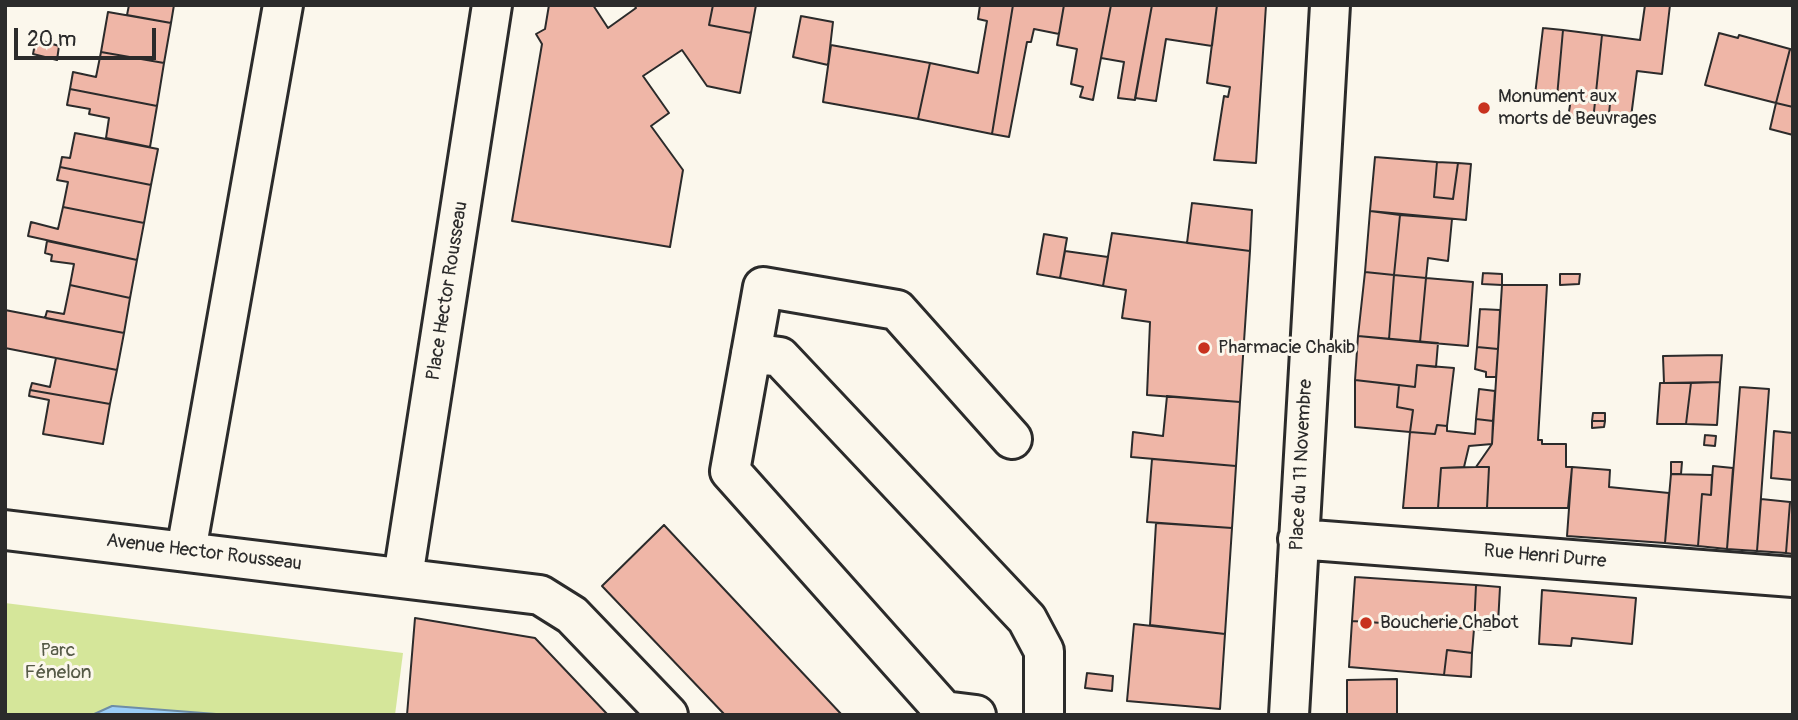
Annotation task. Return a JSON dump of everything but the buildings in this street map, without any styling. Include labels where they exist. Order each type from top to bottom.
[{"type":"street","points":[[186,551],[283,5]]},
{"type":"street","name":"Place Hector Rousseau","points":[[403,577],[492,5]]},
{"type":"street","name":"Place du 11 Novembre","points":[[1289,715],[1330,5]]},
{"type":"street","points":[[976,715],[944,711],[730,471],[763,287],[897,310],[1012,439]]},
{"type":"street","points":[[751,353],[780,357],[1027,619],[1044,651],[1044,715]]},
{"type":"street","name":"Avenue Hector Rousseau","points":[[5,530],[520,590],[540,595],[572,615],[668,715]]},
{"type":"street","name":"Rue Henri Durre","points":[[1298,539],[1793,578]]},
{"type":"green space","name":"Parc Fénelon","points":[[5,603],[403,653],[395,715],[5,715]]},
{"type":"water","points":[[113,706],[229,715],[92,715]]},
{"type":"place","name":"Monument aux morts de Beuvrages","points":[[1484,108]]},
{"type":"place","name":"Pharmacie Chakib","points":[[1204,348]]},
{"type":"place","name":"Boucherie Chabot","points":[[1366,623]]}]
